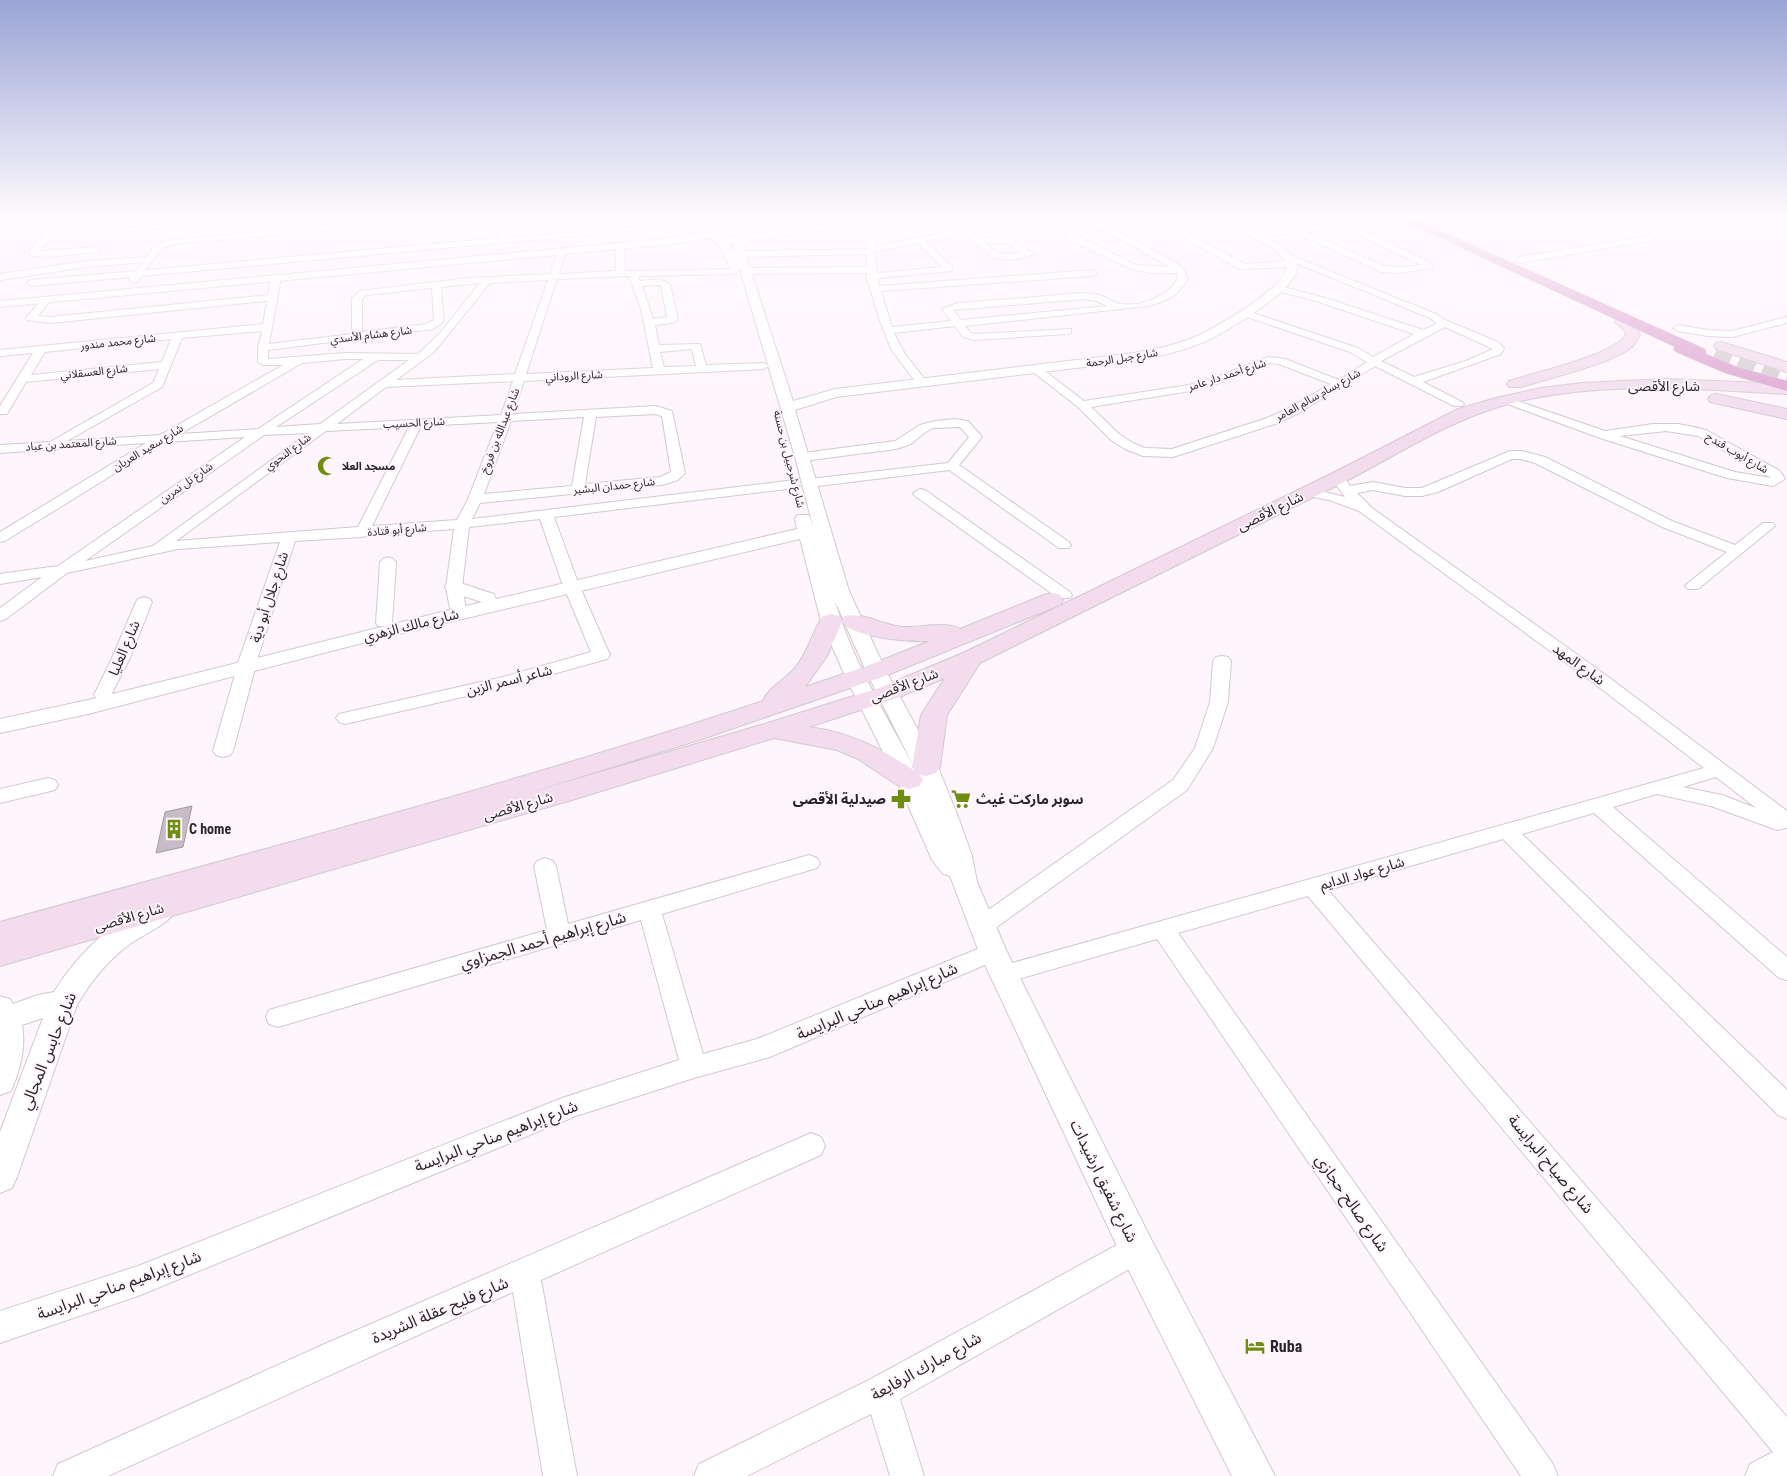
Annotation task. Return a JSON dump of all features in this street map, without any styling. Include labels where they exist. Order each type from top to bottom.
[{"type":"highway","points":[[1551,287],[1708,361],[1780,386],[1781,377],[1772,370],[1718,349],[1578,287]]},
{"type":"highway","points":[[1555,287],[1699,352]]},
{"type":"highway","points":[[1582,287],[1598,292],[1678,328],[1718,349]]},
{"type":"main road","points":[[1503,395],[1628,344],[1633,335],[1630,328],[1622,322]]},
{"type":"main road","points":[[1718,349],[1787,367]]},
{"type":"main road","name":"شارع الأقصى","points":[[871,686],[979,630],[1064,595],[1295,484],[1421,420],[1458,404],[1571,380],[1614,376],[1686,377],[1780,386]]},
{"type":"main road","name":"شارع الأقصى","points":[[0,953],[562,793],[871,686],[971,658],[1308,492],[1343,485],[1464,413],[1503,395],[1532,394],[1584,388],[1679,385],[1780,386]]},
{"type":"main road","points":[[1584,388],[1680,393],[1742,403],[1787,414]]},
{"type":"main road","points":[[971,658],[934,715],[918,774],[846,744],[766,721],[810,667],[842,621],[906,636],[979,630]]},
{"type":"main road","name":"شارع الأقصى","points":[[0,934],[507,790],[766,721]]},
{"type":"street","points":[[127,291],[130,287]]},
{"type":"street","points":[[0,305],[174,287]]},
{"type":"street","points":[[0,305],[187,287]]},
{"type":"street","points":[[274,287],[263,348],[262,358],[264,362],[298,361],[334,356],[421,357]]},
{"type":"street","points":[[357,336],[359,296],[383,289],[405,287]]},
{"type":"street","name":"شارع هشام الأسدي","points":[[263,348],[419,329],[436,324],[439,321],[436,287]]},
{"type":"street","name":"شارع النحوي","points":[[156,548],[421,357],[444,335],[482,287]]},
{"type":"street","name":"شارع عبدالله بن فروخ","points":[[456,602],[462,524],[475,499],[506,418],[550,287]]},
{"type":"street","points":[[638,287],[649,322],[659,372]]},
{"type":"street","points":[[649,322],[673,320],[666,287]]},
{"type":"street","name":"شارع شرحبيل بن حسنة","points":[[744,287],[786,447]]},
{"type":"street","name":"شارع شرحبيل بن حسنة","points":[[745,287],[787,408],[810,483],[804,508],[815,563],[871,686]]},
{"type":"street","points":[[892,287],[876,288],[894,346],[921,382]]},
{"type":"street","points":[[889,330],[1146,304],[1166,296],[1177,287]]},
{"type":"street","points":[[1365,287],[1434,316],[1440,322],[1500,348],[1497,352],[1470,363],[1414,380]]},
{"type":"street","points":[[1276,288],[1319,299],[1423,334]]},
{"type":"street","name":"شارع جبل الرحمة","points":[[787,408],[805,401],[835,394],[1134,357],[1179,347],[1217,332],[1276,288]]},
{"type":"street","points":[[1067,331],[983,337],[967,335],[947,309],[950,307],[1084,296],[1099,298],[1119,307]]},
{"type":"street","points":[[45,301],[31,318],[50,320],[271,298]]},
{"type":"street","name":"شارع بسام سالم العامر","points":[[1037,370],[1082,405],[1115,437],[1129,446],[1143,452],[1173,452],[1272,421],[1340,384],[1370,366],[1373,361],[1354,350],[1244,313]]},
{"type":"street","points":[[1718,349],[1725,338],[1732,334],[1787,320]]},
{"type":"street","points":[[1373,361],[1440,327],[1440,322]]},
{"type":"street","name":"شارع محمد مندور","points":[[0,353],[267,327]]},
{"type":"street","points":[[1678,328],[1708,333],[1732,334]]},
{"type":"street","points":[[51,445],[158,385],[178,336]]},
{"type":"street","points":[[654,349],[696,346],[702,370]]},
{"type":"street","points":[[3,411],[41,349]]},
{"type":"street","name":"شارع تل نمرين","points":[[0,616],[62,570],[259,432],[376,356]]},
{"type":"street","name":"شارع أحمد دار عامر","points":[[1082,405],[1190,388],[1272,360],[1340,384]]},
{"type":"street","name":"شارع سعيد العريان","points":[[0,538],[162,439],[298,361]]},
{"type":"street","points":[[1373,361],[1414,380],[1458,404]]},
{"type":"street","name":"شارع العسقلاني","points":[[23,379],[165,365]]},
{"type":"street","name":"شارع الروداني","points":[[383,384],[764,366]]},
{"type":"street","name":"شارع جبل الرحمة","points":[[780,389],[806,394],[835,394]]},
{"type":"street","name":"شارع أيوب قندح","points":[[1503,395],[1604,435],[1747,480],[1772,482],[1778,480],[1775,474],[1702,433],[1691,429],[1653,429],[1604,435]]},
{"type":"street","name":"شارع حمدان البشير","points":[[475,499],[662,481],[673,477],[678,472],[668,414],[656,410],[506,418]]},
{"type":"street","points":[[578,489],[590,415]]},
{"type":"street","name":"شارع الحسيب","points":[[322,428],[506,418]]},
{"type":"street","points":[[362,533],[417,423]]},
{"type":"street","points":[[803,457],[896,445],[909,441],[928,426],[961,423],[972,433],[975,439],[952,466]]},
{"type":"street","name":"شارع المعتمد بن عباد","points":[[0,449],[322,428]]},
{"type":"street","points":[[1343,485],[1373,486],[1405,492],[1422,492],[1510,455],[1528,456],[1667,524],[1736,550]]},
{"type":"street","points":[[810,483],[952,466],[1064,545]]},
{"type":"street","name":"شارع المهد","points":[[1343,485],[1367,511]]},
{"type":"street","name":"شارع المهد","points":[[1308,492],[1346,501],[1367,511],[1597,677],[1787,821]]},
{"type":"street","points":[[920,493],[1064,595]]},
{"type":"street","name":"شارع شرحبيل بن حسنة","points":[[804,508],[840,591],[842,621]]},
{"type":"street","name":"شارع أبو قتادة","points":[[0,579],[62,570],[156,548],[207,542],[362,533],[546,515],[804,508]]},
{"type":"street","name":"شارع مالك الزهري","points":[[0,718],[249,662],[456,602],[571,583],[778,530],[804,508]]},
{"type":"street","name":"شارع مالك الزهري","points":[[0,726],[88,707],[456,602],[571,583],[753,544],[804,508]]},
{"type":"street","points":[[546,515],[571,583]]},
{"type":"street","points":[[1693,586],[1768,526]]},
{"type":"street","name":"شارع جلال أبو دية","points":[[223,751],[289,537]]},
{"type":"street","points":[[753,544],[790,551],[815,563]]},
{"type":"street","points":[[384,623],[388,562]]},
{"type":"street","name":"شاعر أسمر الزبن","points":[[345,718],[468,691],[570,665],[601,655],[571,583]]},
{"type":"street","name":"شارع العليا","points":[[103,694],[121,658],[144,602]]},
{"type":"street","name":"شارع إبراهيم مناحي البرايسة","points":[[0,1327],[138,1281],[571,1106],[694,1067],[762,1049],[993,951],[1180,785],[1204,748],[1218,702],[1222,660]]},
{"type":"street","name":"شارع شفيق ارشيدات","points":[[871,686],[918,774],[945,860],[964,882],[993,951],[1137,1249],[1254,1476]]},
{"type":"street","name":"شارع عواد الدايم","points":[[993,951],[1162,930],[1720,770]]},
{"type":"street","points":[[0,796],[48,785]]},
{"type":"street","points":[[1656,788],[1715,800],[1787,827]]},
{"type":"street","points":[[1598,805],[1787,971]]},
{"type":"street","points":[[1506,831],[1787,1107]]},
{"type":"street","name":"شارع إبراهيم أحمد الجمزاوي","points":[[278,1017],[809,863]]},
{"type":"street","points":[[545,866],[559,934]]},
{"type":"street","name":"شارع صياح البرايسة","points":[[1313,887],[1787,1443]]},
{"type":"street","name":"شارع حابس المجالي","points":[[0,1177],[63,1004],[86,967],[121,936],[169,906]]},
{"type":"street","points":[[649,909],[694,1067]]},
{"type":"street","name":"شارع صالح حجازي","points":[[1162,930],[1541,1476]]},
{"type":"street","points":[[0,1081],[9,1048],[4,1013],[63,1004]]},
{"type":"street","name":"شارع فليح عقلة الشريدة","points":[[70,1476],[338,1354],[811,1146]]},
{"type":"street","name":"شارع مبارك الرفايعة","points":[[711,1476],[881,1392],[1137,1249]]},
{"type":"street","points":[[525,1273],[560,1476]]},
{"type":"street","points":[[881,1392],[907,1476]]},
{"type":"street","points":[[1762,1476],[1787,1463]]},
{"type":"building","name":"C home","points":[[192,806],[183,847],[156,853],[165,812]]},
{"type":"tunnel","points":[[1716,351],[1787,384]]},
{"type":"place","name":"مسجد العلا","points":[[327,466]]},
{"type":"place","name":"صيدلية الأقصى","points":[[901,799]]},
{"type":"place","name":"سوبر ماركت غيث","points":[[961,799]]},
{"type":"place","name":"C home","points":[[174,829]]},
{"type":"place","name":"Ruba","points":[[1255,1346]]}]
